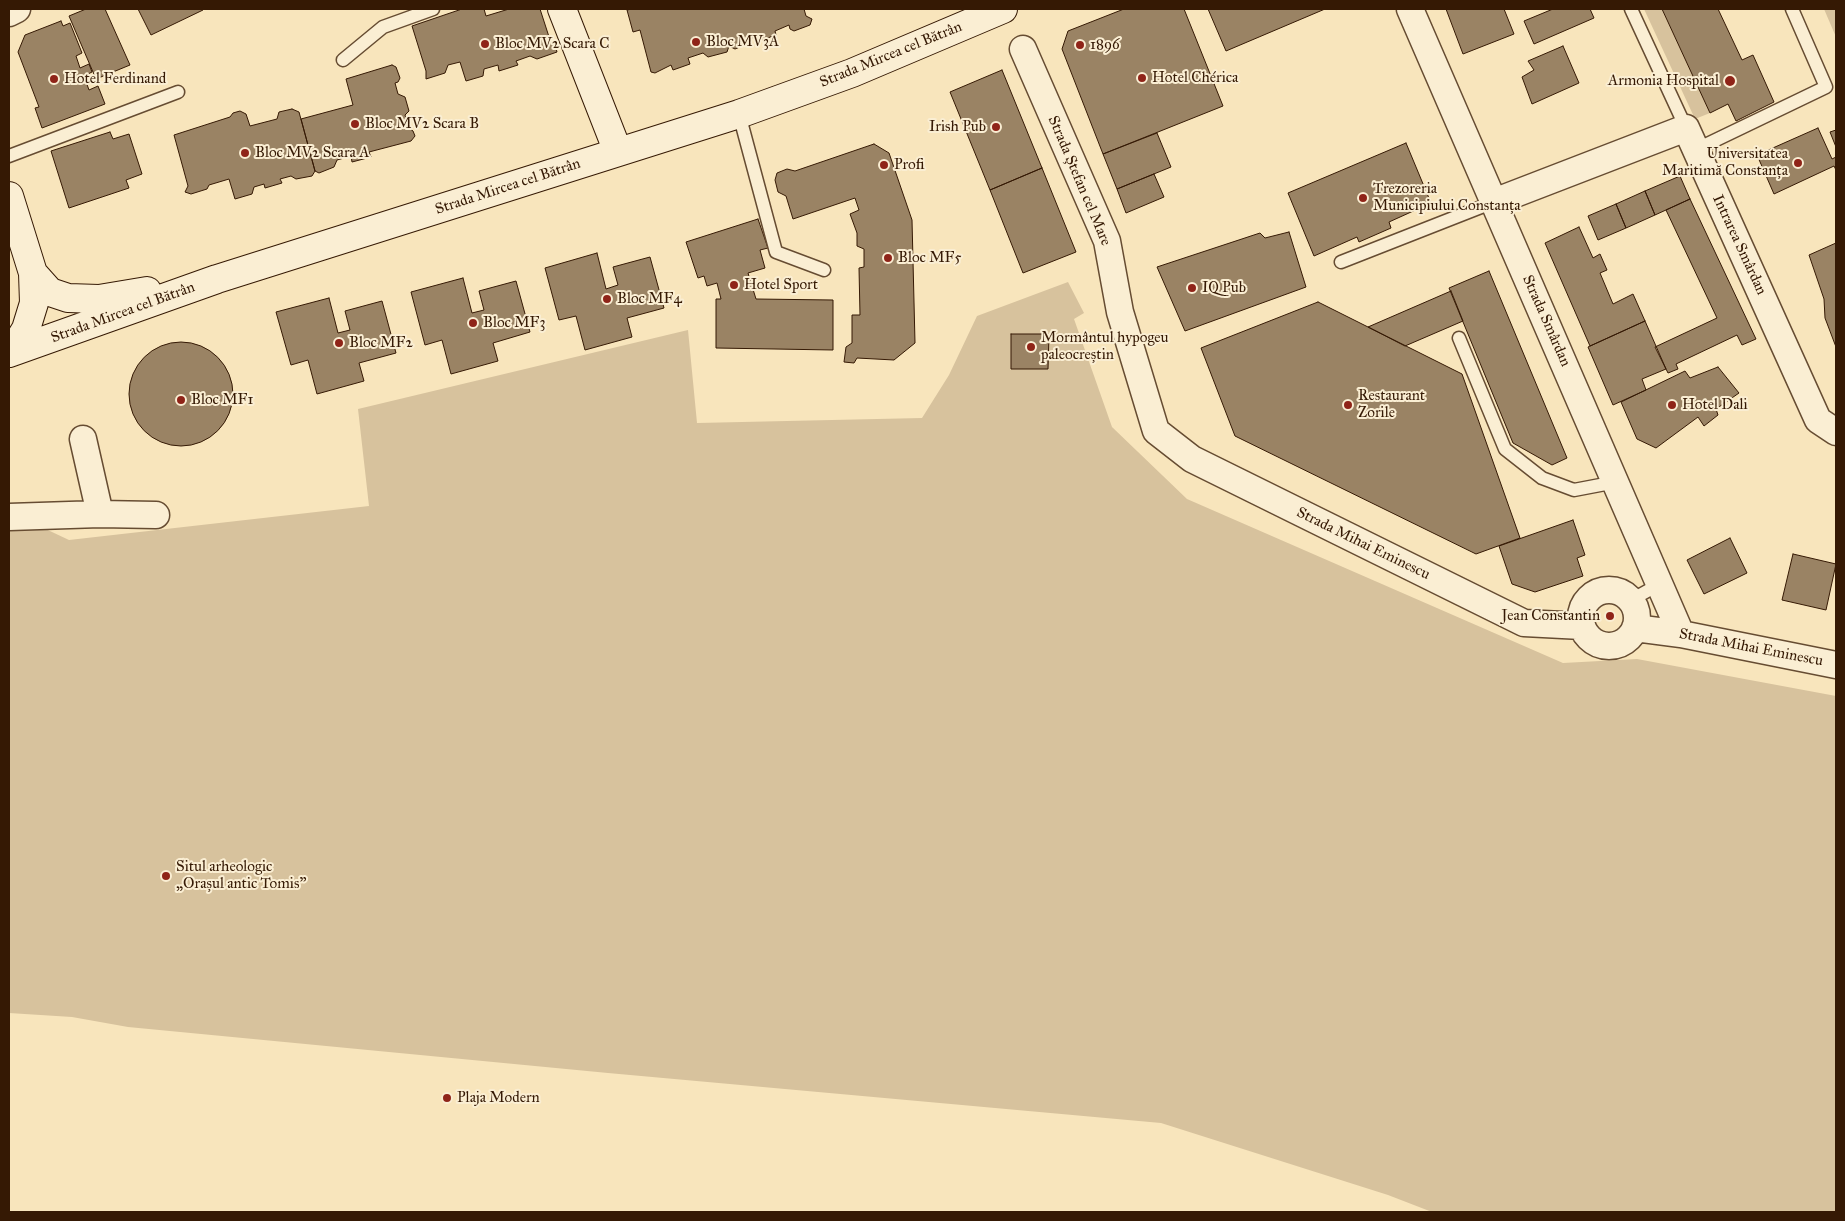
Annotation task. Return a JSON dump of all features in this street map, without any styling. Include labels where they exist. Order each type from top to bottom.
[{"type":"main road","points":[[562,9],[618,152]]},
{"type":"main road","name":"Strada Mircea cel Bătrân","points":[[10,353],[217,279],[739,114],[852,73],[1002,9]]},
{"type":"main road","points":[[9,196],[33,273],[34,303],[26,330],[10,353]]},
{"type":"main road","points":[[33,273],[50,292],[68,298],[98,299],[217,279]]},
{"type":"street","points":[[9,13],[17,9]]},
{"type":"street","name":"Strada Smârdan","points":[[1410,9],[1682,634]]},
{"type":"street","name":"Strada Ștefan cel Mare","points":[[1023,50],[1107,241],[1120,312],[1156,431]]},
{"type":"street","points":[[1494,202],[1690,139]]},
{"type":"street","name":"Intrarea Smârdan","points":[[1690,139],[1818,420],[1836,432]]},
{"type":"street","name":"Strada Mihai Eminescu","points":[[1156,431],[1192,459],[1524,623],[1582,626]]},
{"type":"street","points":[[83,439],[100,514]]},
{"type":"street","points":[[9,518],[100,514],[156,515]]},
{"type":"street","points":[[1615,590],[1631,600],[1636,609],[1637,619],[1635,628],[1631,635],[1617,645],[1608,646],[1592,640],[1582,626],[1581,616],[1583,607],[1588,599],[1596,593],[1615,590]]},
{"type":"street","name":"Strada Mihai Eminescu","points":[[1635,628],[1682,634],[1836,665]]},
{"type":"lane","points":[[343,60],[383,27],[433,9]]},
{"type":"lane","points":[[1631,9],[1690,139],[1826,87],[1792,9]]},
{"type":"lane","points":[[9,156],[178,92]]},
{"type":"lane","points":[[739,114],[776,252],[824,270]]},
{"type":"lane","points":[[1341,262],[1494,202]]},
{"type":"lane","points":[[1459,338],[1505,448],[1542,478],[1574,490],[1616,482]]},
{"type":"lane","points":[[1631,600],[1660,584]]},
{"type":"shaded area","points":[[1644,9],[1662,9],[1710,113],[1695,119]]},
{"type":"shaded area","points":[[1824,9],[1836,9],[1836,37]]},
{"type":"shaded area","points":[[1068,282],[1084,313],[1074,319],[1112,427],[1187,499],[1563,663],[1637,659],[1836,696],[1836,1212],[1432,1212],[1388,1195],[1161,1123],[608,1073],[128,1027],[72,1017],[9,1013],[9,528],[35,524],[69,540],[369,506],[358,409],[688,330],[697,423],[922,418],[949,375],[977,316]]},
{"type":"building","points":[[86,9],[105,9],[130,65],[96,79],[69,16]]},
{"type":"building","points":[[138,9],[203,9],[203,10],[151,35]]},
{"type":"building","name":"Bloc MV2 Scara C","points":[[462,9],[484,9],[486,16],[509,9],[540,9],[551,43],[555,45],[557,52],[537,59],[530,56],[516,61],[518,65],[499,71],[498,65],[484,69],[483,76],[466,81],[460,62],[448,65],[445,73],[426,79],[426,71],[412,26]]},
{"type":"building","name":"Bloc MV3A","points":[[804,9],[806,16],[812,19],[810,25],[794,31],[790,29],[789,25],[775,31],[776,35],[762,40],[760,35],[749,39],[747,44],[735,49],[729,46],[727,52],[708,57],[703,53],[688,58],[690,64],[673,70],[671,65],[655,73],[651,72],[640,30],[633,32],[627,10]]},
{"type":"building","name":"Hotel Chérica","points":[[1124,9],[1184,9],[1223,106],[1103,154],[1062,49],[1068,31]]},
{"type":"building","points":[[1208,9],[1325,9],[1226,51]]},
{"type":"building","points":[[1446,9],[1504,9],[1514,34],[1463,54]]},
{"type":"building","points":[[1553,9],[1590,9],[1594,18],[1534,44],[1524,21]]},
{"type":"building","name":"Armonia Hospital","points":[[1662,9],[1718,9],[1742,60],[1753,55],[1774,102],[1736,121],[1728,104],[1710,113]]},
{"type":"building","points":[[61,21],[63,26],[70,23],[82,53],[76,56],[80,68],[89,64],[92,72],[84,76],[89,90],[98,86],[105,104],[42,128],[35,108],[39,107],[18,52],[25,35]]},
{"type":"building","points":[[1563,46],[1579,83],[1532,104],[1522,77],[1534,70],[1528,61]]},
{"type":"building","name":"Bloc MV2 Scara B","points":[[392,65],[396,67],[400,78],[395,83],[398,94],[405,97],[409,111],[405,115],[409,128],[415,136],[411,141],[369,152],[371,157],[352,162],[351,156],[337,160],[334,167],[319,173],[315,171],[301,119],[353,105],[346,79]]},
{"type":"building","points":[[1002,70],[1042,168],[990,190],[950,92]]},
{"type":"building","name":"Bloc MV2 Scara A","points":[[292,109],[299,112],[315,171],[312,176],[296,179],[291,176],[280,179],[282,183],[265,188],[264,184],[254,187],[252,194],[235,199],[229,179],[209,185],[207,189],[191,194],[185,192],[188,186],[174,135],[230,117],[233,113],[240,111],[246,114],[250,126],[277,119],[279,112]]},
{"type":"building","name":"Universitatea Maritimă Constanța","points":[[1818,128],[1832,159],[1836,157],[1836,170],[1834,166],[1774,194],[1757,155]]},
{"type":"building","name":"Universitatea Maritimă Constanța","points":[[1836,130],[1836,147],[1830,132]]},
{"type":"building","points":[[110,132],[113,139],[129,134],[142,174],[126,180],[129,188],[69,208],[51,151]]},
{"type":"building","points":[[1157,133],[1171,167],[1117,189],[1103,154]]},
{"type":"building","points":[[1406,143],[1431,203],[1389,222],[1391,228],[1359,242],[1357,237],[1314,256],[1288,193]]},
{"type":"building","name":"Bloc MF5","points":[[874,144],[889,153],[912,220],[915,343],[894,360],[857,358],[854,363],[844,362],[846,347],[852,343],[852,315],[860,315],[859,268],[864,267],[864,249],[857,246],[857,233],[850,214],[859,210],[855,198],[793,219],[786,196],[778,192],[775,180],[777,173],[787,169],[795,171]]},
{"type":"building","points":[[1042,168],[1076,252],[1023,273],[990,190]]},
{"type":"building","points":[[1154,174],[1164,197],[1126,213],[1117,189]]},
{"type":"building","points":[[1680,176],[1690,199],[1655,215],[1645,191]]},
{"type":"building","points":[[1645,191],[1655,215],[1626,228],[1616,204]]},
{"type":"building","points":[[1690,199],[1756,339],[1742,345],[1737,335],[1676,364],[1678,369],[1668,373],[1655,347],[1717,318],[1666,210]]},
{"type":"building","points":[[1616,204],[1626,228],[1598,240],[1588,216]]},
{"type":"building","name":"Hotel Sport","points":[[758,219],[768,248],[760,250],[765,268],[748,273],[756,299],[833,300],[833,350],[716,348],[716,299],[721,299],[717,283],[707,286],[704,276],[698,278],[686,242]]},
{"type":"building","points":[[1579,227],[1593,258],[1600,254],[1607,270],[1600,273],[1613,304],[1633,294],[1645,321],[1590,346],[1545,243]]},
{"type":"building","points":[[1289,232],[1306,287],[1185,331],[1157,267],[1260,233],[1265,238]]},
{"type":"building","points":[[1836,243],[1836,347],[1825,318],[1824,299],[1809,255]]},
{"type":"building","name":"Bloc MF4","points":[[597,253],[606,289],[618,285],[613,267],[650,257],[664,308],[627,318],[632,337],[585,350],[576,316],[559,320],[545,268]]},
{"type":"building","points":[[1489,271],[1567,458],[1552,465],[1513,443],[1449,288]]},
{"type":"building","name":"Bloc MF3","points":[[463,278],[472,313],[484,310],[479,291],[516,281],[530,332],[493,343],[498,361],[451,374],[442,340],[425,345],[411,292]]},
{"type":"building","points":[[1451,291],[1463,321],[1405,346],[1368,327]]},
{"type":"building","name":"Bloc MF2","points":[[329,298],[338,333],[350,330],[345,311],[382,301],[396,353],[359,363],[364,381],[317,394],[308,360],[291,365],[276,312]]},
{"type":"building","name":"Restaurant Zorile","points":[[1318,302],[1462,374],[1520,538],[1476,554],[1235,436],[1201,348]]},
{"type":"building","points":[[1645,321],[1666,369],[1642,379],[1646,390],[1613,405],[1588,347]]},
{"type":"building","points":[[1011,334],[1049,334],[1048,369],[1011,369]]},
{"type":"building","name":"Bloc MF1","points":[[181,342],[201,346],[210,350],[218,357],[225,365],[229,374],[233,394],[229,414],[225,423],[218,431],[210,438],[201,442],[181,446],[161,442],[152,438],[144,431],[137,423],[133,414],[129,394],[133,374],[137,365],[144,357],[152,350],[161,346]]},
{"type":"building","name":"Hotel Dali","points":[[1718,367],[1739,393],[1716,409],[1718,415],[1704,426],[1698,417],[1656,448],[1637,439],[1621,402],[1685,371],[1690,378]]},
{"type":"building","points":[[1573,520],[1585,555],[1577,558],[1583,576],[1535,592],[1512,584],[1499,546]]},
{"type":"building","points":[[1730,538],[1747,573],[1704,594],[1687,560]]},
{"type":"building","points":[[1793,554],[1836,564],[1826,610],[1782,600]]},
{"type":"place","name":"Bloc MV3A","points":[[696,42]]},
{"type":"place","name":"Bloc MV2 Scara C","points":[[485,44]]},
{"type":"place","name":"1896","points":[[1080,45]]},
{"type":"place","name":"Hotel Chérica","points":[[1142,78]]},
{"type":"place","name":"Hotel Ferdinand","points":[[54,79]]},
{"type":"place","name":"Armonia Hospital","points":[[1730,81]]},
{"type":"place","name":"Bloc MV2 Scara B","points":[[355,124]]},
{"type":"place","name":"Irish Pub","points":[[996,127]]},
{"type":"place","name":"Bloc MV2 Scara A","points":[[245,153]]},
{"type":"place","name":"Universitatea Maritimă Constanța","points":[[1798,163]]},
{"type":"place","name":"Profi","points":[[884,165]]},
{"type":"place","name":"Trezoreria Municipiului Constanța","points":[[1363,198]]},
{"type":"place","name":"Bloc MF5","points":[[888,258]]},
{"type":"place","name":"Hotel Sport","points":[[734,285]]},
{"type":"place","name":"IQ Pub","points":[[1192,288]]},
{"type":"place","name":"Bloc MF4","points":[[607,299]]},
{"type":"place","name":"Bloc MF3","points":[[473,323]]},
{"type":"place","name":"Bloc MF2","points":[[339,343]]},
{"type":"place","name":"Mormântul hypogeu paleocreștin","points":[[1031,347]]},
{"type":"place","name":"Bloc MF1","points":[[181,400]]},
{"type":"place","name":"Restaurant Zorile","points":[[1348,405]]},
{"type":"place","name":"Hotel Dali","points":[[1672,405]]},
{"type":"place","name":"Jean Constantin","points":[[1610,616]]},
{"type":"place","name":"Situl arheologic „Orașul antic Tomis”","points":[[166,876]]},
{"type":"place","name":"Plaja Modern","points":[[447,1098]]}]
